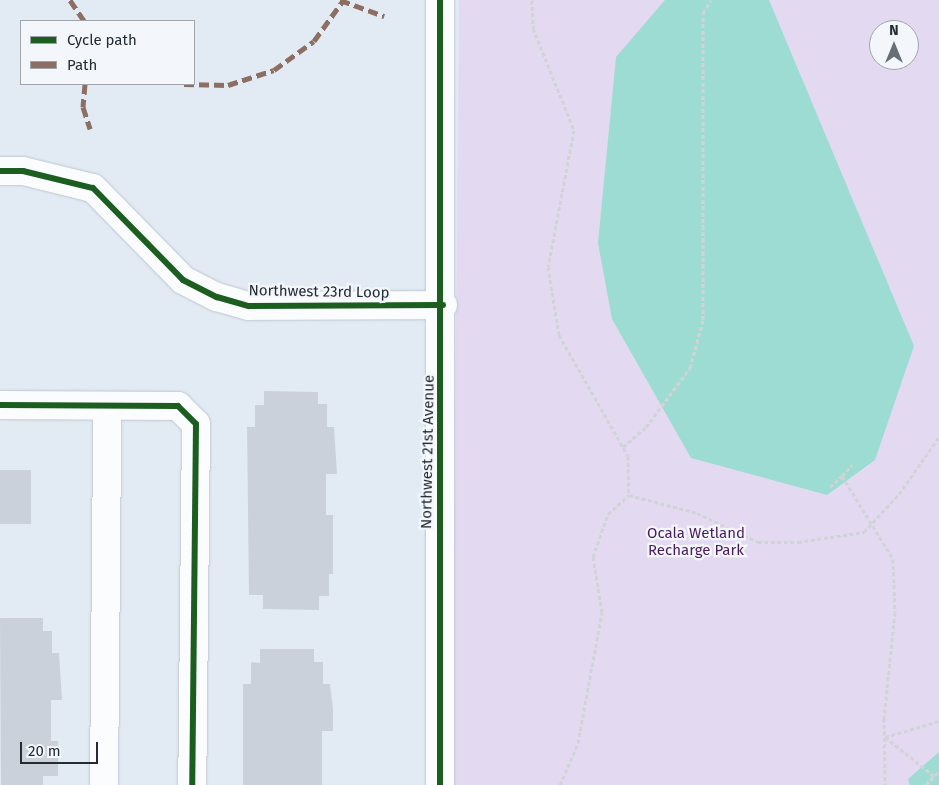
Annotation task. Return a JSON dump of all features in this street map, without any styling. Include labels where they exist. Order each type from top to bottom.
[{"type":"street","name":"Northwest 21st Avenue","points":[[440,0],[443,305],[440,785]]},
{"type":"street","name":"Northwest 23rd Loop","points":[[0,171],[23,171],[93,188],[183,280],[217,296],[250,306],[443,305]]},
{"type":"street","points":[[0,405],[178,406],[196,424],[192,785]]},
{"type":"street","points":[[104,785],[107,406]]},
{"type":"path","points":[[532,0],[533,28],[574,130],[548,267],[559,335],[623,447],[629,495]]},
{"type":"path","points":[[623,447],[646,427],[690,368],[703,320],[703,13],[710,0]]},
{"type":"path","points":[[629,495],[698,513],[758,542],[798,542],[864,532],[939,437]]},
{"type":"path","points":[[830,487],[852,466]]},
{"type":"path","points":[[842,476],[893,559],[895,612],[884,737],[885,785]]},
{"type":"path","points":[[560,785],[578,742],[602,612],[593,557],[608,514],[629,495]]},
{"type":"path","points":[[884,737],[939,721]]},
{"type":"path","points":[[884,737],[934,776]]},
{"type":"path","points":[[926,785],[939,771]]},
{"type":"green space","name":"Ocala Wetland Recharge Park","points":[[459,0],[939,0],[939,785],[452,785]]},
{"type":"shaded area","points":[[665,0],[769,0],[914,346],[875,460],[827,495],[691,458],[612,319],[598,243],[616,57]]},
{"type":"shaded area","points":[[939,752],[939,785],[910,785],[908,779]]},
{"type":"building","points":[[264,391],[318,392],[318,404],[327,404],[327,427],[334,427],[337,474],[326,474],[326,515],[333,515],[333,574],[329,574],[329,596],[319,596],[319,610],[263,609],[263,595],[249,595],[247,427],[255,427],[255,405],[264,405]]},
{"type":"building","points":[[0,470],[31,470],[31,524],[0,524]]},
{"type":"building","points":[[0,618],[43,618],[43,631],[52,631],[52,653],[59,653],[62,700],[51,700],[51,741],[58,741],[58,776],[43,776],[43,785],[1,785]]},
{"type":"building","points":[[260,649],[314,649],[314,662],[323,662],[323,684],[330,684],[333,731],[322,731],[322,785],[243,785],[243,684],[251,684],[251,662],[260,663]]},
{"type":"marked path","points":[[70,0],[83,20]]},
{"type":"marked path","points":[[340,0],[384,16]]},
{"type":"marked path","points":[[195,84],[228,85],[274,70],[314,41],[342,2]]},
{"type":"marked path","points":[[85,85],[83,107],[90,129]]},
{"type":"cycle path","points":[[440,0],[440,785]]},
{"type":"cycle path","points":[[0,171],[23,171],[93,188],[183,280],[217,297],[249,306],[443,305]]},
{"type":"cycle path","points":[[0,405],[178,406],[196,424],[192,785]]}]
